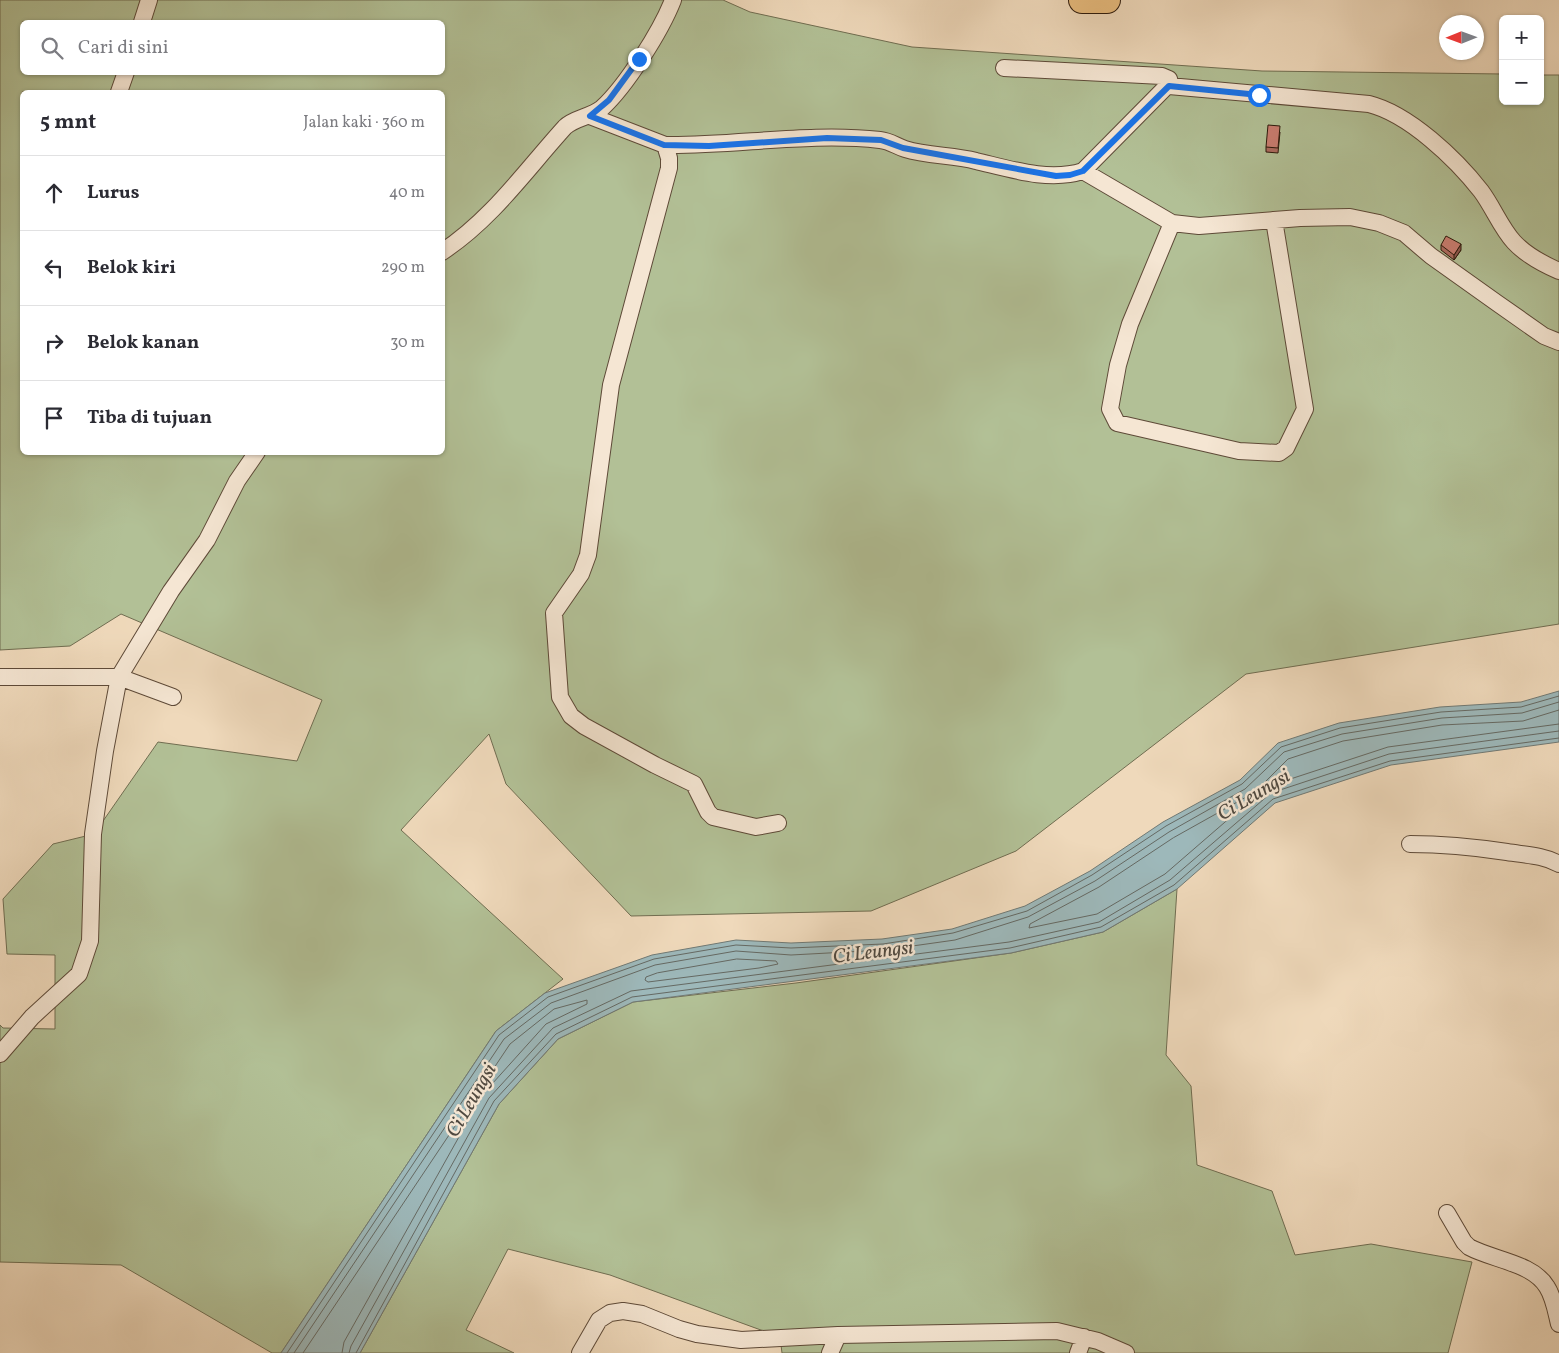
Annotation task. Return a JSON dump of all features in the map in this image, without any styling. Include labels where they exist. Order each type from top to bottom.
[{"type":"main road","points":[[1082,0],[1107,0]]},
{"type":"street","points":[[143,20],[149,0]]},
{"type":"street","points":[[445,250],[461,240],[512,190],[567,125],[590,116],[609,100],[649,46],[673,0]]},
{"type":"street","points":[[590,116],[664,145],[709,146],[827,138],[881,140],[903,148],[954,156],[1020,171],[1056,176],[1070,175],[1083,171],[1169,86],[1169,79],[1162,76],[1004,68]]},
{"type":"street","points":[[120,90],[125,75]]},
{"type":"street","points":[[1169,86],[1359,103],[1382,107],[1422,134],[1461,168],[1482,192],[1514,242],[1527,254],[1559,271]]},
{"type":"street","points":[[664,145],[669,158],[669,168],[611,385],[588,555],[581,574],[554,613],[560,698],[571,716],[584,726],[655,766],[694,784],[708,812],[713,817],[756,827],[778,824]]},
{"type":"street","points":[[1083,171],[1172,223],[1199,226],[1274,220],[1350,217],[1379,223],[1404,233],[1431,256],[1544,336],[1559,342]]},
{"type":"street","points":[[1172,223],[1130,324],[1118,365],[1110,408],[1117,423],[1123,426],[1147,428],[1239,451],[1279,453],[1286,448],[1305,410],[1274,220]]},
{"type":"street","points":[[0,1054],[32,1017],[78,974],[90,941],[93,834],[105,751],[120,677],[166,599],[207,540],[237,480],[255,455]]},
{"type":"street","points":[[0,677],[120,677],[173,697]]},
{"type":"street","points":[[1410,844],[1448,844],[1479,848],[1542,857],[1559,864]]},
{"type":"street","points":[[1447,1214],[1464,1242],[1470,1247],[1522,1268],[1544,1282],[1552,1297],[1559,1324]]},
{"type":"street","points":[[580,1353],[599,1320],[610,1314],[623,1311],[642,1314],[679,1330],[717,1338],[762,1340],[838,1335],[1057,1331],[1084,1337],[1126,1353]]},
{"type":"street","points":[[830,1353],[838,1335]]},
{"type":"street","points":[[1078,1353],[1084,1337]]},
{"type":"green space","points":[[0,0],[723,0],[750,12],[912,47],[1262,71],[1499,74],[1499,105],[1544,105],[1544,75],[1559,75],[1559,624],[1246,674],[1016,851],[871,911],[631,916],[506,784],[489,734],[401,830],[563,979],[496,1031],[281,1353],[272,1353],[121,1265],[0,1262],[0,1025],[3,1028],[55,1029],[55,955],[7,954],[3,899],[53,844],[94,834],[158,742],[297,761],[322,700],[121,614],[70,646],[0,650]]},
{"type":"green space","points":[[1177,889],[1166,1055],[1191,1086],[1197,1165],[1272,1191],[1295,1255],[1371,1244],[1472,1262],[1448,1353],[782,1353],[780,1337],[610,1275],[508,1249],[466,1330],[514,1353],[360,1353],[499,1104],[558,1039],[633,1002],[796,983],[1011,953],[1103,932]]},
{"type":"water","name":"Ci Leungsi","points":[[1559,691],[1559,742],[1391,765],[1275,803],[1177,889],[1103,932],[1011,953],[633,1002],[558,1039],[499,1104],[360,1353],[281,1353],[496,1031],[545,993],[652,955],[736,940],[791,943],[882,939],[952,929],[1025,906],[1090,871],[1163,822],[1240,780],[1278,743],[1339,723],[1440,707],[1521,702]]},
{"type":"building","points":[[1268,125],[1280,126],[1278,148],[1266,147]]},
{"type":"building","points":[[1446,236],[1461,244],[1454,255],[1441,245]]},
{"type":"route","points":[[639,59],[609,100],[590,116],[664,145],[709,146],[827,138],[881,140],[912,150],[954,156],[1020,171],[1056,176],[1070,175],[1083,171],[1169,86],[1259,95]]}]
